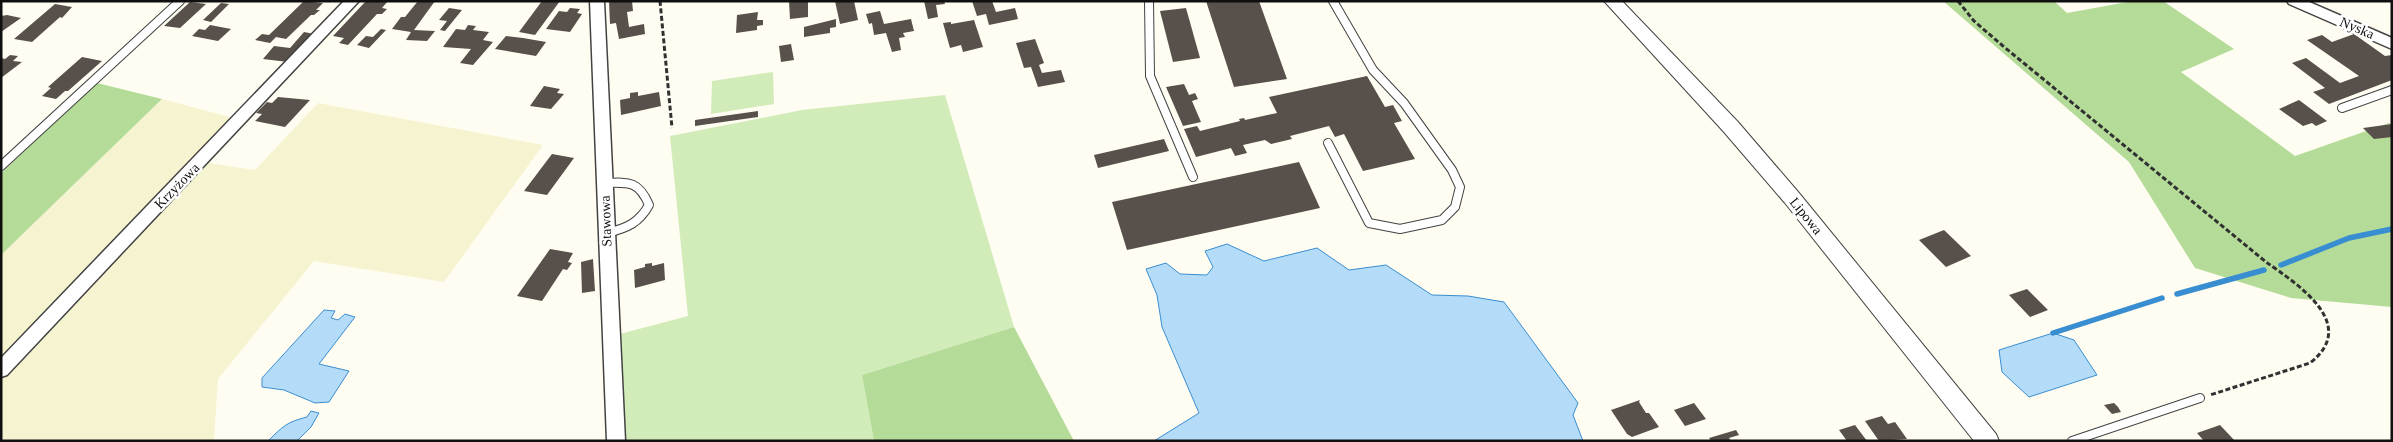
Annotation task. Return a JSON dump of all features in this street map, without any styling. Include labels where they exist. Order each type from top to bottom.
[{"type":"street","name":"Krzyżowa","points":[[1,370],[352,1]]},
{"type":"street","name":"Stawowa","points":[[597,1],[616,441]]},
{"type":"street","name":"Lipowa","points":[[1612,1],[1731,127],[1792,198],[1988,441]]},
{"type":"street","name":"Nyska","points":[[2294,1],[2392,44]]},
{"type":"lane","points":[[1,166],[8,162],[180,1]]},
{"type":"lane","points":[[1150,1],[1150,76],[1193,177]]},
{"type":"lane","points":[[1328,143],[1370,223],[1400,229],[1442,220],[1455,207],[1460,188],[1452,170],[1404,103],[1373,70],[1333,1]]},
{"type":"lane","points":[[2342,108],[2392,90]]},
{"type":"lane","points":[[605,183],[632,182],[644,191],[649,205],[642,218],[630,228],[607,233]]},
{"type":"lane","points":[[2072,441],[2200,398]]},
{"type":"path","points":[[660,1],[672,128]]},
{"type":"path","points":[[1958,1],[1974,21],[2002,46],[2321,306],[2328,320],[2329,338],[2324,354],[2310,363],[2200,398]]},
{"type":"shaded area","points":[[162,99],[230,117],[208,163],[255,170],[318,103],[543,145],[444,282],[314,261],[218,379],[214,441],[1,441],[1,255]]},
{"type":"green space","points":[[1943,1],[2054,1],[2067,13],[2133,1],[2163,1],[2234,49],[2181,72],[2295,156],[2389,123],[2392,125],[2392,307],[2291,298],[2195,268],[2129,162]]},
{"type":"green space","points":[[773,72],[774,104],[711,114],[712,81]]},
{"type":"green space","points":[[97,83],[162,99],[1,255],[1,173]]},
{"type":"green space","points":[[945,95],[1014,327],[862,375],[874,441],[625,441],[620,334],[688,316],[670,136],[802,110]]},
{"type":"green space","points":[[1014,327],[1074,441],[874,441],[862,375]]},
{"type":"water","points":[[1227,244],[1264,261],[1317,248],[1349,270],[1386,265],[1432,295],[1468,296],[1504,302],[1578,403],[1573,415],[1583,441],[1154,441],[1199,413],[1162,327],[1157,295],[1146,269],[1166,263],[1180,274],[1207,275],[1213,267],[1205,251]]},
{"type":"water","points":[[324,310],[335,311],[331,318],[338,320],[345,314],[355,317],[319,364],[349,371],[329,402],[315,403],[284,390],[262,387],[262,378]]},
{"type":"water","points":[[2053,333],[2074,340],[2097,375],[2029,397],[2002,372],[1999,350]]},
{"type":"water","points":[[311,411],[319,413],[311,427],[297,441],[268,441],[286,425],[307,417]]},
{"type":"building","points":[[304,1],[323,3],[316,10],[320,10],[311,15],[286,39],[276,37],[270,43],[255,40],[262,34],[269,35]]},
{"type":"building","points":[[366,1],[388,1],[382,8],[387,9],[382,14],[377,14],[348,45],[339,43],[344,38],[333,36]]},
{"type":"building","points":[[418,1],[435,1],[414,30],[435,31],[427,41],[406,40],[411,32],[392,29],[401,17],[405,17]]},
{"type":"building","points":[[542,1],[560,1],[535,35],[519,32]]},
{"type":"building","points":[[609,1],[632,1],[633,11],[627,12],[629,27],[644,24],[645,34],[619,39],[616,23],[610,24]]},
{"type":"building","points":[[789,1],[808,1],[808,17],[790,19]]},
{"type":"building","points":[[835,1],[854,1],[858,20],[840,24]]},
{"type":"building","points":[[924,1],[944,1],[945,4],[936,5],[938,17],[928,19]]},
{"type":"building","points":[[972,1],[992,1],[996,12],[1015,8],[1018,19],[989,25],[986,14],[977,16]]},
{"type":"building","points":[[1206,1],[1259,1],[1287,79],[1234,87]]},
{"type":"building","points":[[190,2],[206,4],[180,28],[164,26]]},
{"type":"building","points":[[221,3],[229,4],[211,22],[203,20]]},
{"type":"building","points":[[55,4],[72,7],[62,18],[60,17],[32,42],[14,39]]},
{"type":"building","points":[[449,8],[462,10],[445,31],[440,30],[447,21],[439,20]]},
{"type":"building","points":[[570,8],[580,9],[577,13],[582,14],[570,32],[546,29],[559,11],[567,12]]},
{"type":"building","points":[[1186,8],[1200,58],[1173,62],[1160,11]]},
{"type":"building","points":[[880,11],[884,24],[911,19],[914,31],[903,33],[905,37],[899,38],[901,50],[892,52],[886,33],[874,35],[872,23],[869,24],[866,14]]},
{"type":"building","points":[[758,12],[757,20],[763,20],[763,25],[757,26],[757,30],[736,33],[737,15]]},
{"type":"building","points":[[7,15],[21,18],[1,32],[1,16]]},
{"type":"building","points":[[836,19],[836,27],[830,28],[830,33],[804,37],[804,27]]},
{"type":"building","points":[[974,20],[983,47],[963,52],[961,45],[950,48],[943,23],[951,22],[951,24]]},
{"type":"building","points":[[210,25],[231,29],[218,41],[192,36],[199,29],[205,30]]},
{"type":"building","points":[[468,25],[476,26],[473,30],[489,32],[483,40],[493,42],[473,65],[460,63],[471,49],[443,47],[456,29],[465,30]]},
{"type":"building","points":[[381,29],[386,30],[369,48],[357,45],[366,36],[373,37]]},
{"type":"building","points":[[304,32],[314,34],[288,62],[263,59],[274,46],[290,48]]},
{"type":"building","points":[[2354,34],[2385,56],[2392,55],[2392,80],[2329,104],[2313,92],[2325,88],[2292,63],[2306,58],[2340,83],[2359,76],[2307,40],[2322,35],[2332,42]]},
{"type":"building","points":[[506,36],[546,42],[536,56],[495,49]]},
{"type":"building","points":[[1035,39],[1044,63],[1039,65],[1042,73],[1061,70],[1065,82],[1038,87],[1031,67],[1024,68],[1016,43]]},
{"type":"building","points":[[791,44],[794,60],[781,62],[779,46]]},
{"type":"building","points":[[10,55],[18,56],[13,61],[22,62],[1,78],[1,58],[5,59]]},
{"type":"building","points":[[82,57],[102,61],[56,99],[42,96],[51,88],[48,87]]},
{"type":"building","points":[[1367,76],[1385,107],[1393,105],[1402,121],[1394,123],[1415,159],[1363,171],[1344,134],[1335,137],[1329,126],[1290,136],[1292,139],[1271,144],[1265,140],[1243,145],[1247,153],[1235,156],[1231,148],[1196,157],[1184,129],[1197,126],[1200,131],[1240,121],[1239,119],[1244,118],[1245,120],[1277,113],[1269,97]]},
{"type":"building","points":[[1184,84],[1189,95],[1195,93],[1198,99],[1192,101],[1201,122],[1183,126],[1166,87]]},
{"type":"building","points":[[544,86],[560,89],[557,93],[564,94],[551,109],[530,106]]},
{"type":"building","points":[[638,92],[638,96],[659,92],[661,106],[621,115],[620,100],[630,98],[630,93]]},
{"type":"building","points":[[278,97],[310,100],[285,127],[255,121],[262,114],[256,113],[267,102],[272,103]]},
{"type":"building","points":[[2299,100],[2327,121],[2316,126],[2312,123],[2303,126],[2279,109]]},
{"type":"building","points":[[758,111],[758,117],[695,126],[695,120]]},
{"type":"building","points":[[2392,124],[2392,137],[2374,139],[2363,128]]},
{"type":"building","points":[[1164,139],[1169,151],[1098,168],[1094,155]]},
{"type":"building","points":[[552,154],[574,158],[547,195],[524,191]]},
{"type":"building","points":[[1299,162],[1320,208],[1127,250],[1112,202]]},
{"type":"building","points":[[1944,230],[1971,256],[1946,267],[1919,240]]},
{"type":"building","points":[[550,249],[573,253],[568,262],[572,263],[567,270],[563,269],[542,301],[517,296]]},
{"type":"building","points":[[593,259],[595,291],[582,293],[581,262]]},
{"type":"building","points":[[652,263],[652,266],[664,263],[665,280],[635,288],[634,270],[645,267],[645,264]]},
{"type":"building","points":[[2027,289],[2048,310],[2030,317],[2009,295]]},
{"type":"building","points":[[1640,400],[1639,402],[1646,413],[1649,413],[1659,427],[1632,437],[1627,434],[1611,410]]},
{"type":"building","points":[[1694,403],[1706,419],[1685,426],[1674,410]]},
{"type":"building","points":[[2114,403],[2121,412],[2112,414],[2104,405]]},
{"type":"building","points":[[1882,416],[1888,424],[1895,422],[1907,439],[1879,441],[1865,421]]},
{"type":"building","points":[[1855,425],[1867,441],[1847,441],[1839,430]]},
{"type":"building","points":[[2220,425],[2235,441],[2204,441],[2197,433]]},
{"type":"building","points":[[1736,430],[1739,435],[1729,438],[1731,441],[1711,441],[1709,438]]},
{"type":"waterway","points":[[2281,265],[2349,238],[2392,229]]},
{"type":"waterway","points":[[2177,294],[2264,270]]},
{"type":"waterway","points":[[2053,333],[2162,298]]}]
